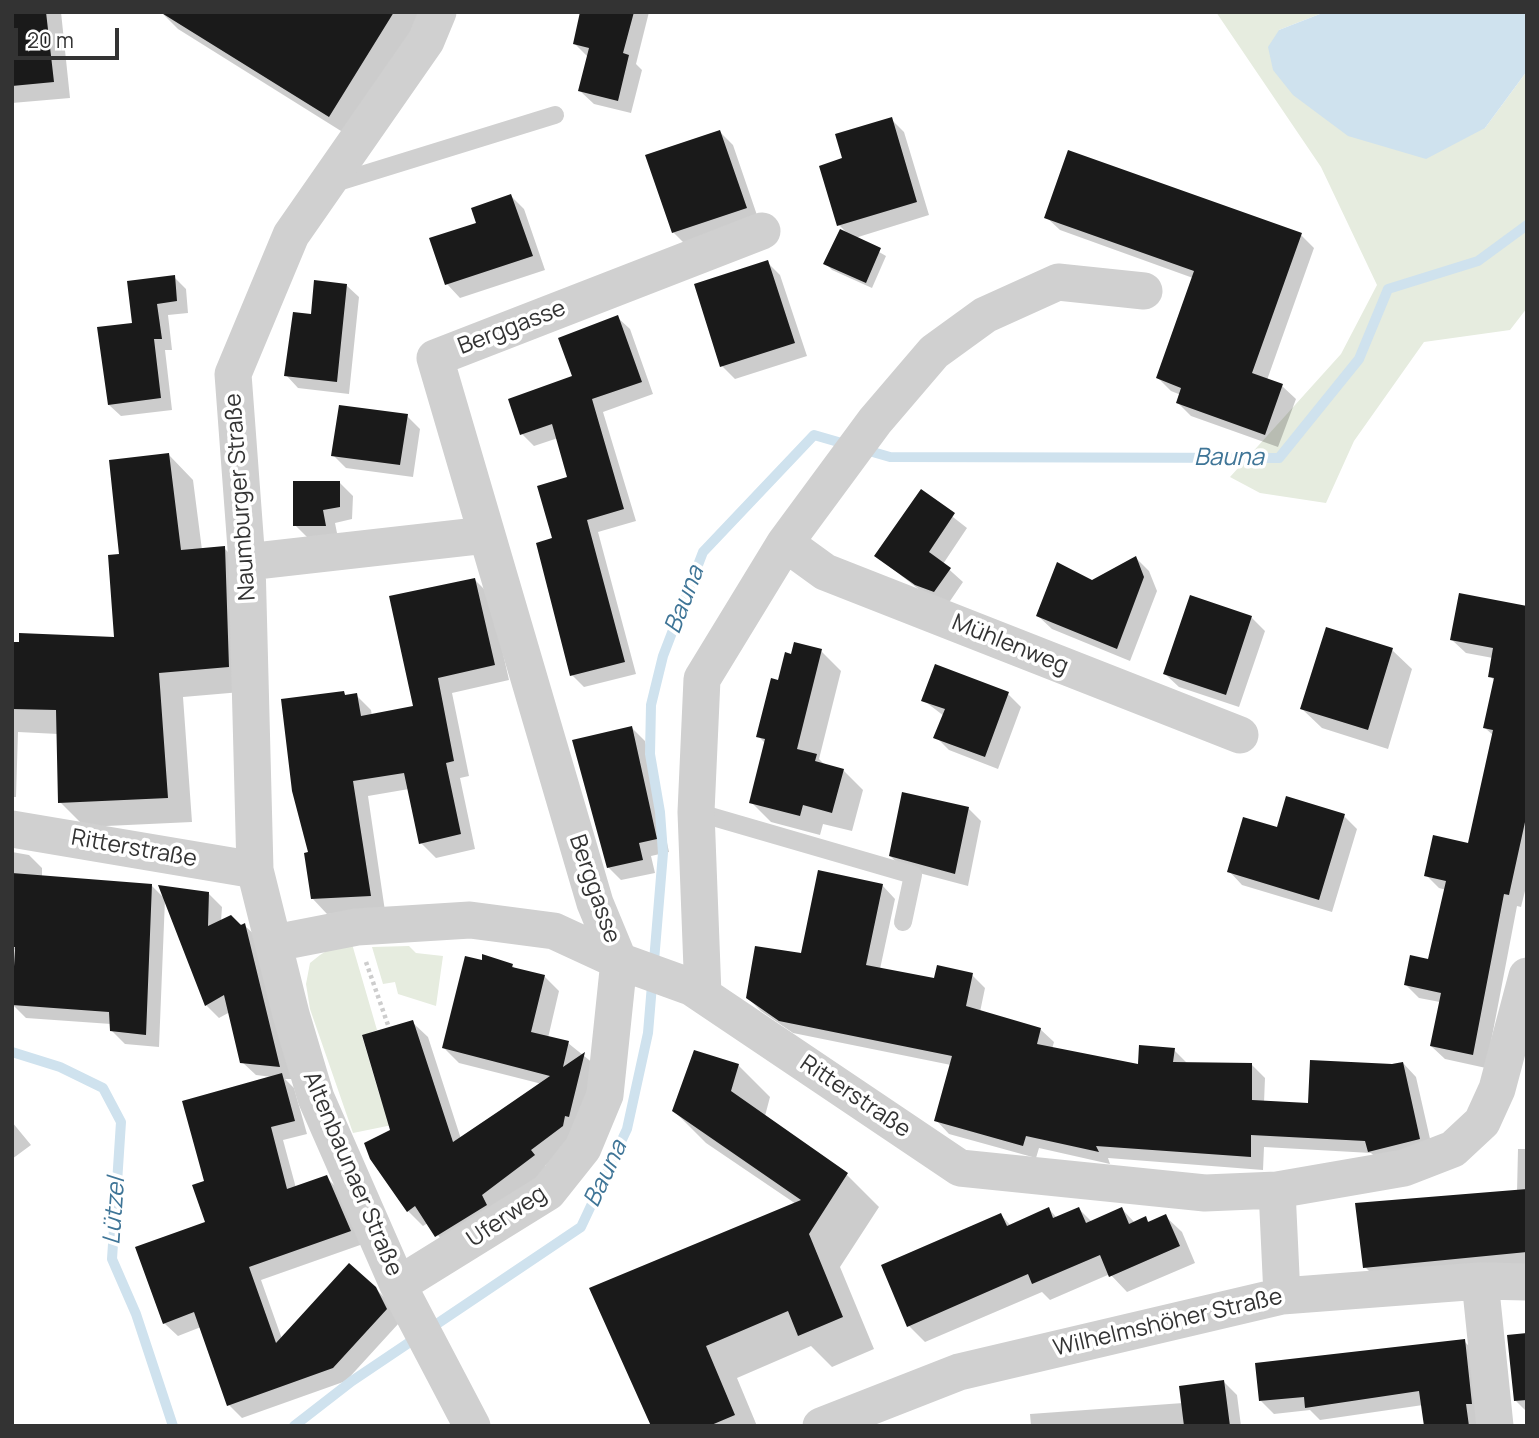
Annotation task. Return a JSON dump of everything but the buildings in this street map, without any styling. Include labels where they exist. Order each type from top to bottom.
[{"type":"street","name":"Naumburger Straße","points":[[255,870],[247,562],[233,374],[291,235],[426,41],[438,12]]},
{"type":"street","name":"Berggasse","points":[[628,964],[595,903],[435,358],[762,231]]},
{"type":"street","points":[[692,989],[702,679],[785,543],[876,421],[934,352],[985,315],[1058,282],[1144,292]]},
{"type":"street","points":[[247,562],[486,535]]},
{"type":"street","name":"Mühlenweg","points":[[785,543],[825,572],[1240,735]]},
{"type":"street","name":"Ritterstraße","points":[[12,829],[255,870]]},
{"type":"street","name":"Altenbaunaer Straße","points":[[255,870],[291,1014],[316,1098],[415,1321],[472,1426]]},
{"type":"street","name":"Ritterstraße","points":[[275,943],[357,927],[470,920],[554,931],[692,989],[960,1168],[1205,1193],[1277,1190],[1404,1168],[1453,1149],[1482,1122],[1497,1089],[1525,995]]},
{"type":"street","name":"Uferweg","points":[[398,1285],[548,1192],[583,1148],[605,1095],[628,964]]},
{"type":"street","points":[[1277,1190],[1282,1296]]},
{"type":"street","points":[[1480,1281],[1495,1426]]},
{"type":"street","name":"Wilhelmshöher Straße","points":[[821,1426],[958,1372],[1282,1296],[1480,1281],[1527,1282]]},
{"type":"lane","points":[[325,187],[555,116]]},
{"type":"lane","points":[[696,812],[913,875],[903,922]]},
{"type":"path","points":[[363,951],[387,1025]]},
{"type":"shaded area","points":[[1216,12],[1325,12],[1279,30],[1485,128],[1527,71],[1527,308],[1510,330],[1424,342],[1354,441],[1326,503],[1260,493],[1230,477],[1341,354],[1377,285],[1321,167]]},
{"type":"shaded area","points":[[352,944],[377,1030],[362,1036],[380,1097],[397,1124],[353,1133],[310,1009],[306,984],[310,963],[333,947]]},
{"type":"shaded area","points":[[409,946],[416,953],[443,956],[436,1006],[398,994],[395,982],[383,984],[372,947]]},
{"type":"water","points":[[1325,12],[1527,12],[1527,71],[1485,128],[1426,159],[1348,136],[1293,95],[1273,70],[1268,47],[1279,30]]},
{"type":"waterway","name":"Bauna","points":[[294,1426],[352,1381],[581,1227],[627,1129],[648,1033],[663,853],[660,812],[650,754],[651,705],[663,656],[703,552],[814,435],[890,457],[1279,458],[1359,359],[1388,289],[1478,261],[1527,225]]},
{"type":"waterway","name":"Lützel","points":[[12,1052],[60,1067],[103,1088],[121,1122],[112,1259],[136,1314],[173,1426]]}]
